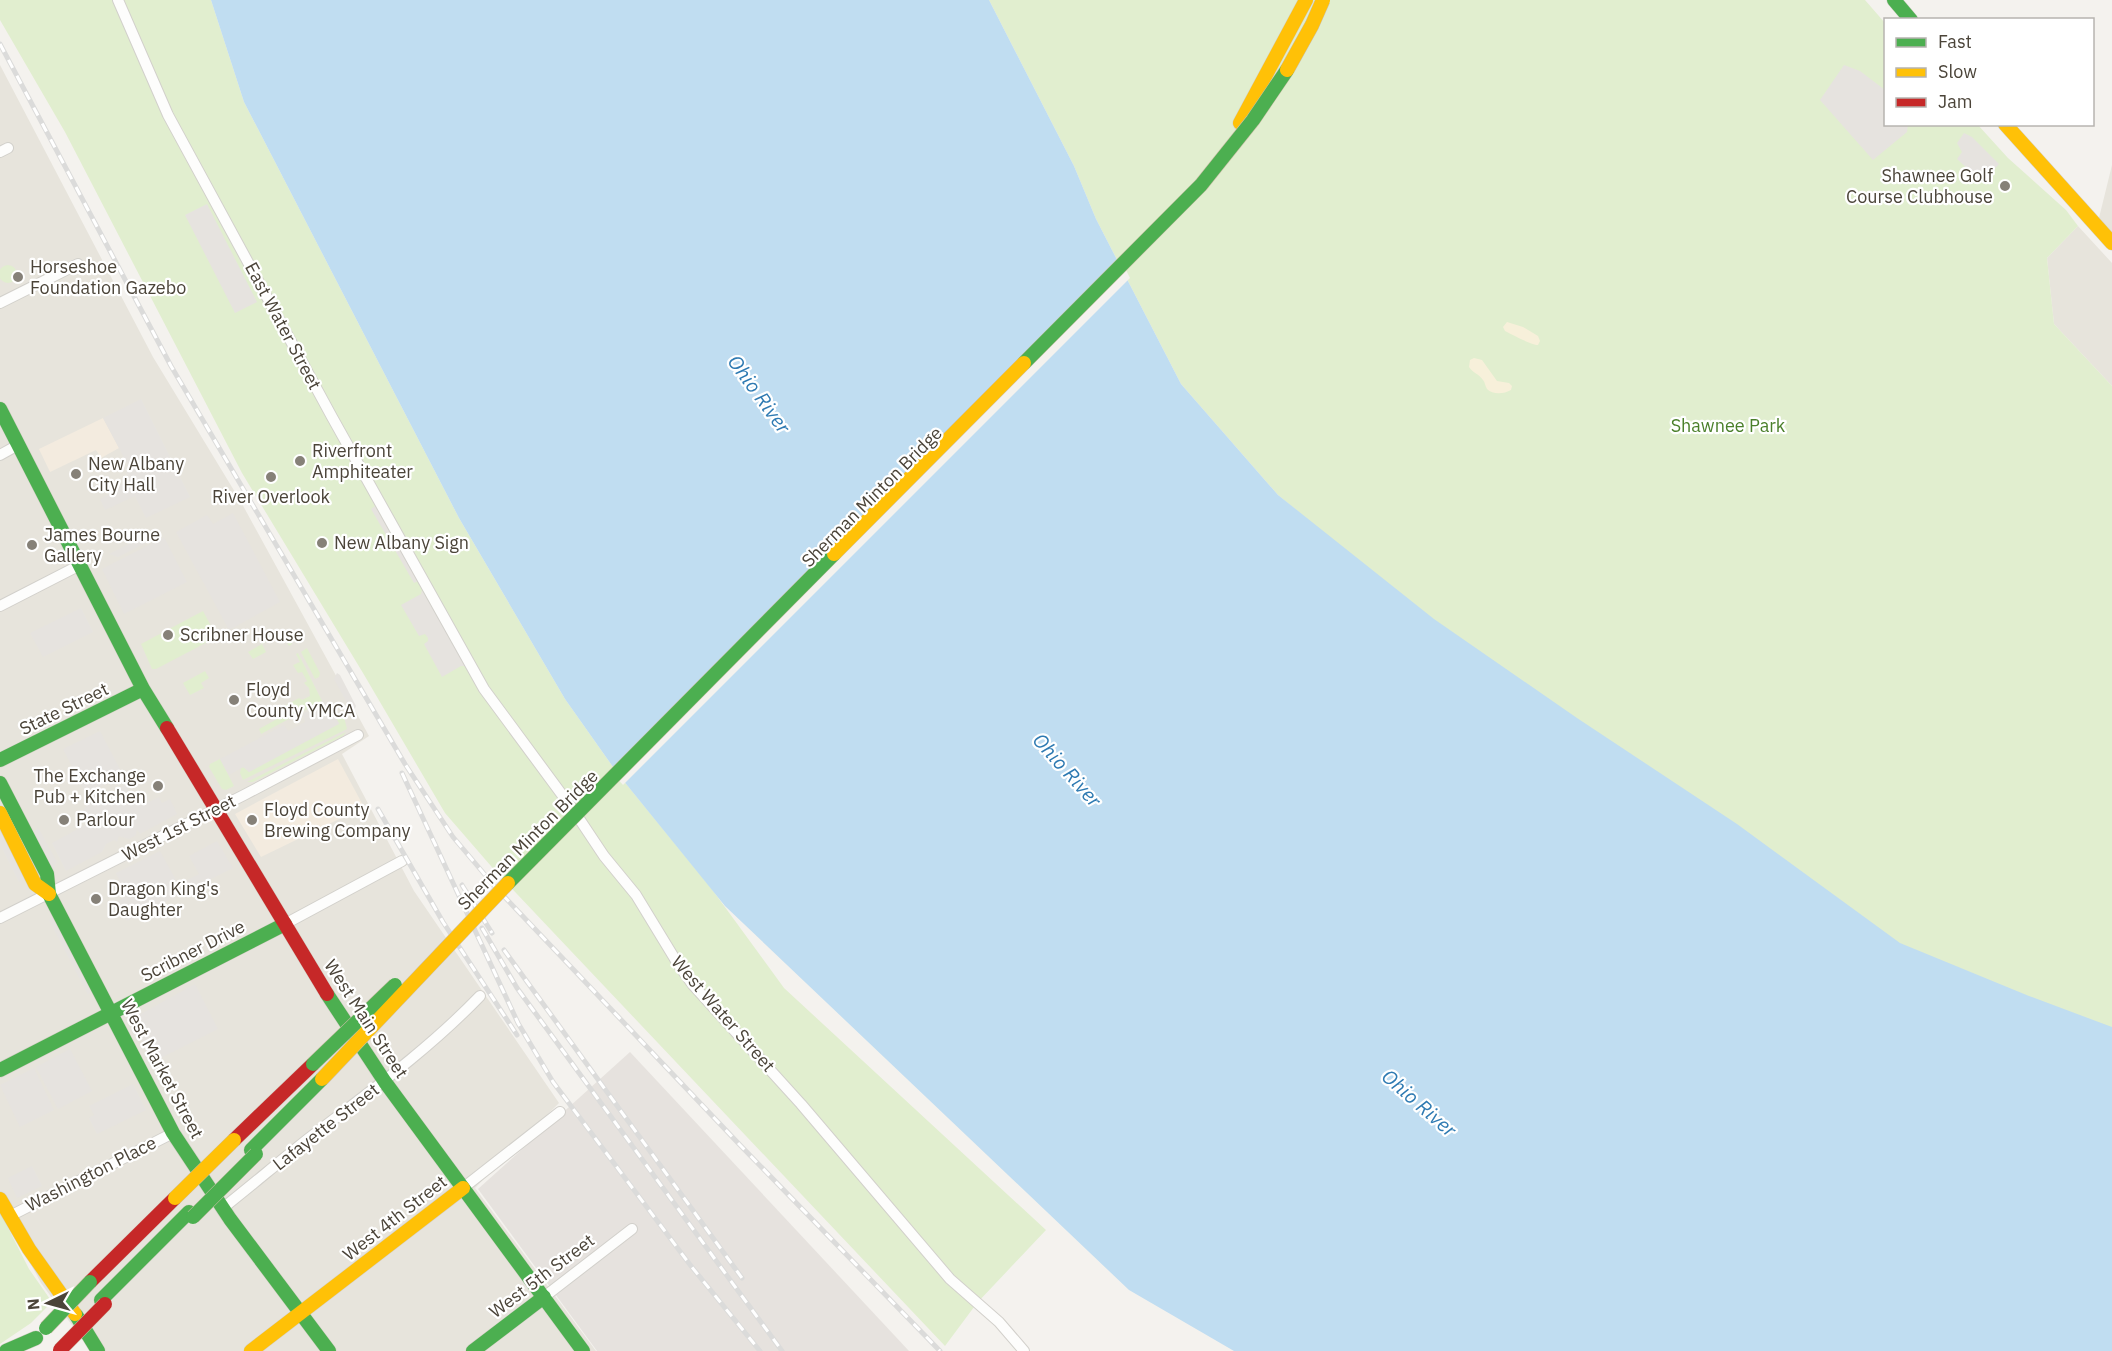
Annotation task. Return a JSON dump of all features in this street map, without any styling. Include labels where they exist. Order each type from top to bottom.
[{"type":"main road","name":"Sherman Minton Bridge","points":[[24,1351],[90,1282],[389,990],[539,853],[1143,249],[1180,208],[1221,153],[1252,103],[1306,0]]},
{"type":"main road","points":[[56,1349],[325,1081],[556,833],[1201,184],[1251,126],[1306,38],[1323,0]]},
{"type":"main road","name":"Sherman Minton Bridge","points":[[325,1081],[409,994],[492,900],[1125,270],[1205,186],[1249,136],[1269,109],[1305,49],[1329,0]]},
{"type":"main road","points":[[1894,0],[1909,18]]},
{"type":"main road","points":[[2008,126],[2112,243]]},
{"type":"main road","name":"West Main Street","points":[[0,409],[147,696],[320,983],[385,1082],[584,1351]]},
{"type":"main road","name":"State Street","points":[[0,760],[147,696]]},
{"type":"main road","name":"West Market Street","points":[[0,783],[47,874],[49,894],[173,1133],[223,1208],[329,1351]]},
{"type":"main road","points":[[0,813],[35,884],[49,894]]},
{"type":"main road","name":"Scribner Drive","points":[[0,1070],[285,924]]},
{"type":"main road","name":"West 4th Street","points":[[251,1351],[463,1188]]},
{"type":"main road","points":[[0,1199],[29,1249],[76,1314],[98,1351]]},
{"type":"main road","name":"West 5th Street","points":[[473,1351],[544,1297]]},
{"type":"main road","points":[[76,1314],[109,1351]]},
{"type":"main road","points":[[6,1351],[41,1333]]},
{"type":"street","name":"East Water Street","points":[[118,0],[168,115],[460,646]]},
{"type":"street","points":[[0,303],[78,264]]},
{"type":"street","points":[[345,439],[359,442]]},
{"type":"street","points":[[0,455],[18,446]]},
{"type":"street","points":[[0,606],[80,565]]},
{"type":"street","name":"West Water Street","points":[[460,646],[484,689],[574,811],[604,856],[636,895],[693,985],[801,1104],[950,1280],[999,1322],[1024,1351]]},
{"type":"street","name":"West 1st Street","points":[[0,918],[358,735]]},
{"type":"street","name":"Scribner Drive","points":[[285,924],[402,861]]},
{"type":"street","name":"Lafayette Street","points":[[223,1208],[385,1082],[450,1027],[480,996]]},
{"type":"street","name":"West 4th Street","points":[[463,1188],[560,1112]]},
{"type":"street","name":"Washington Place","points":[[9,1216],[173,1133]]},
{"type":"street","name":"West 5th Street","points":[[544,1297],[632,1229]]},
{"type":"shaded area","points":[[0,65],[153,357],[241,502],[369,736],[342,754],[414,891],[559,1103],[475,1188],[596,1351],[91,1351],[41,1283],[0,1207]]},
{"type":"shaded area","points":[[1844,65],[1860,71],[1884,89],[1884,126],[1908,126],[1907,132],[1873,160],[1820,100]]},
{"type":"shaded area","points":[[1964,133],[1972,137],[1999,164],[1982,182],[1957,159],[1962,152],[1957,143]]},
{"type":"shaded area","points":[[2112,165],[2112,238],[2098,222]]},
{"type":"shaded area","points":[[207,204],[257,302],[235,313],[185,215]]},
{"type":"shaded area","points":[[2078,226],[2112,263],[2112,386],[2054,324],[2047,258]]},
{"type":"shaded area","points":[[141,399],[190,497],[146,518],[135,496],[105,510],[100,499],[111,493],[110,490],[130,480],[126,472],[130,469],[103,418]]},
{"type":"shaded area","points":[[103,418],[119,448],[101,458],[96,450],[50,472],[39,449]]},
{"type":"shaded area","points":[[375,506],[418,581],[414,583],[371,509]]},
{"type":"shaded area","points":[[233,513],[280,602],[229,630],[176,532],[207,515],[213,524]]},
{"type":"shaded area","points":[[147,535],[154,539],[118,557],[109,554]]},
{"type":"shaded area","points":[[164,537],[187,582],[124,614],[102,569]]},
{"type":"shaded area","points":[[422,590],[466,666],[461,666],[442,677],[424,644],[428,638],[425,634],[419,636],[401,605],[421,594]]},
{"type":"shaded area","points":[[81,608],[93,632],[43,657],[30,633]]},
{"type":"shaded area","points":[[337,673],[356,706],[353,714],[334,679]]},
{"type":"shaded area","points":[[327,701],[339,724],[249,772],[243,767],[229,775],[220,759],[284,725],[288,731],[305,722],[303,714]]},
{"type":"shaded area","points":[[100,731],[123,775],[86,794],[63,749]]},
{"type":"shaded area","points":[[338,759],[364,807],[261,857],[235,814]]},
{"type":"shaded area","points":[[125,784],[133,799],[138,796],[143,805],[159,797],[162,803],[170,799],[177,814],[140,834],[137,829],[136,835],[129,839],[119,836],[117,842],[114,840],[106,844],[102,852],[66,871],[52,843],[89,823],[83,812],[86,805],[94,801],[101,803],[103,800],[114,797],[112,793]]},
{"type":"shaded area","points":[[38,827],[57,862],[52,871],[33,835]]},
{"type":"shaded area","points":[[0,828],[24,875],[19,882],[0,844]]},
{"type":"shaded area","points":[[217,841],[233,868],[189,890],[185,881],[199,874],[189,856]]},
{"type":"shaded area","points":[[160,851],[183,893],[127,921],[116,902],[126,896],[116,873]]},
{"type":"shaded area","points":[[54,914],[92,989],[88,995],[49,920]]},
{"type":"shaded area","points":[[195,984],[218,1029],[153,1062],[135,1027],[142,1021],[139,1015]]},
{"type":"shaded area","points":[[70,1049],[92,1091],[58,1109],[36,1067]]},
{"type":"shaded area","points":[[630,1052],[909,1351],[597,1351],[478,1189]]},
{"type":"shaded area","points":[[34,1068],[54,1110],[20,1127],[0,1085]]},
{"type":"shaded area","points":[[133,1084],[146,1110],[97,1134],[89,1118],[94,1115],[89,1106]]},
{"type":"shaded area","points":[[32,1166],[42,1186],[17,1198],[8,1178]]},
{"type":"green space","points":[[0,0],[211,0],[244,102],[459,518],[565,699],[618,774],[711,888],[784,988],[1046,1230],[977,1303],[945,1346],[497,873],[445,813],[242,473],[65,132],[0,20]]},
{"type":"green space","name":"Shawnee Park","points":[[989,0],[1865,0],[1884,22],[1884,126],[1979,126],[2008,158],[2066,210],[2078,226],[2047,258],[2054,324],[2112,386],[2112,1033],[1819,910],[1601,762],[1278,495],[1181,384],[1096,219],[1074,166]]},
{"type":"green space","points":[[8,265],[16,270],[17,274],[12,282],[8,283],[0,278],[-1,274],[4,266]]},
{"type":"green space","points":[[203,611],[217,637],[152,669],[141,644]]},
{"type":"green space","points":[[283,629],[292,644],[289,646],[282,634],[262,644],[261,641]]},
{"type":"green space","points":[[262,644],[266,652],[253,659],[248,652]]},
{"type":"green space","points":[[307,648],[320,673],[315,679],[301,652]]},
{"type":"green space","points":[[298,653],[322,701],[261,734],[259,729],[277,719],[273,712],[299,698],[302,700],[310,696],[309,688],[304,683],[307,681],[302,672],[298,673],[293,665],[300,662],[296,654]]},
{"type":"green space","points":[[205,671],[209,678],[201,683],[204,688],[190,695],[183,683]]},
{"type":"green space","points":[[344,717],[347,729],[243,780],[240,773],[241,768],[245,767],[249,772],[339,723],[336,718]]},
{"type":"green space","points":[[346,732],[343,736],[253,782],[247,782]]},
{"type":"green space","points":[[220,759],[234,786],[226,790],[222,789],[209,767],[210,764]]},
{"type":"green space","points":[[0,1212],[29,1269],[52,1302],[31,1323],[0,1344]]},
{"type":"sand","points":[[1507,322],[1523,327],[1538,336],[1540,341],[1538,345],[1505,331],[1503,327]]},
{"type":"sand","points":[[1474,358],[1482,360],[1497,381],[1509,383],[1512,386],[1511,390],[1499,393],[1487,389],[1481,378],[1469,367],[1470,360]]},
{"type":"water","name":"Ohio River","points":[[211,0],[989,0],[1074,166],[1096,219],[1181,384],[1278,495],[1434,619],[1577,718],[1737,824],[1900,943],[2112,1027],[2112,1351],[1234,1351],[1129,1290],[725,906],[618,774],[565,699],[459,518],[244,102]]},
{"type":"pier","points":[[1121,260],[1130,278],[623,785],[615,776]]},
{"type":"railway","points":[[0,44],[171,366],[405,764],[453,837],[497,889],[739,1144],[940,1351]]},
{"type":"railway","points":[[402,773],[518,1023],[553,1082],[691,1266],[760,1351]]},
{"type":"railway","points":[[378,809],[443,922],[517,1035]]},
{"type":"railway","points":[[462,885],[492,933]]},
{"type":"railway","points":[[482,928],[517,988],[782,1351]]},
{"type":"railway","points":[[504,950],[742,1278]]},
{"type":"traffic: fast","points":[[1894,0],[1909,18]]},
{"type":"traffic: fast","points":[[1024,363],[1201,185],[1253,120],[1287,70]]},
{"type":"traffic: fast","points":[[0,409],[143,689],[167,728]]},
{"type":"traffic: fast","points":[[508,883],[834,554]]},
{"type":"traffic: fast","points":[[0,760],[143,689]]},
{"type":"traffic: fast","points":[[0,783],[47,874],[49,894],[173,1133],[230,1219],[329,1351]]},
{"type":"traffic: fast","points":[[0,1070],[285,924]]},
{"type":"traffic: fast","points":[[313,1064],[395,985]]},
{"type":"traffic: fast","points":[[327,994],[385,1082],[583,1351]]},
{"type":"traffic: fast","points":[[251,1150],[322,1079]]},
{"type":"traffic: fast","points":[[193,1217],[256,1154]]},
{"type":"traffic: fast","points":[[101,1300],[189,1212]]},
{"type":"traffic: fast","points":[[46,1328],[90,1282]]},
{"type":"traffic: fast","points":[[473,1351],[544,1297]]},
{"type":"traffic: fast","points":[[76,1315],[98,1351]]},
{"type":"traffic: fast","points":[[6,1351],[36,1338]]},
{"type":"traffic: slow","points":[[1240,123],[1306,0]]},
{"type":"traffic: slow","points":[[1287,70],[1323,0]]},
{"type":"traffic: slow","points":[[2007,126],[2112,243]]},
{"type":"traffic: slow","points":[[834,554],[1024,363]]},
{"type":"traffic: slow","points":[[0,813],[35,884],[49,894]]},
{"type":"traffic: slow","points":[[322,1079],[508,883]]},
{"type":"traffic: slow","points":[[175,1198],[234,1140]]},
{"type":"traffic: slow","points":[[251,1351],[463,1188]]},
{"type":"traffic: slow","points":[[0,1199],[29,1249],[75,1314]]},
{"type":"traffic: jam","points":[[167,728],[327,994]]},
{"type":"traffic: jam","points":[[234,1140],[313,1064]]},
{"type":"traffic: jam","points":[[90,1282],[175,1198]]},
{"type":"traffic: jam","points":[[60,1350],[105,1304]]},
{"type":"place","name":"Shawnee Golf Course Clubhouse","points":[[2005,186]]},
{"type":"place","name":"Horseshoe Foundation Gazebo","points":[[18,277]]},
{"type":"place","name":"Riverfront Amphiteater","points":[[300,461]]},
{"type":"place","name":"New Albany City Hall","points":[[76,474]]},
{"type":"place","name":"River Overlook","points":[[271,477]]},
{"type":"place","name":"New Albany Sign","points":[[322,543]]},
{"type":"place","name":"James Bourne Gallery","points":[[32,545]]},
{"type":"place","name":"Scribner House","points":[[168,635]]},
{"type":"place","name":"Floyd County YMCA","points":[[234,700]]},
{"type":"place","name":"The Exchange Pub + Kitchen","points":[[158,786]]},
{"type":"place","name":"Parlour","points":[[64,820]]},
{"type":"place","name":"Floyd County Brewing Company","points":[[252,820]]},
{"type":"place","name":"Dragon King's Daughter","points":[[96,899]]}]
